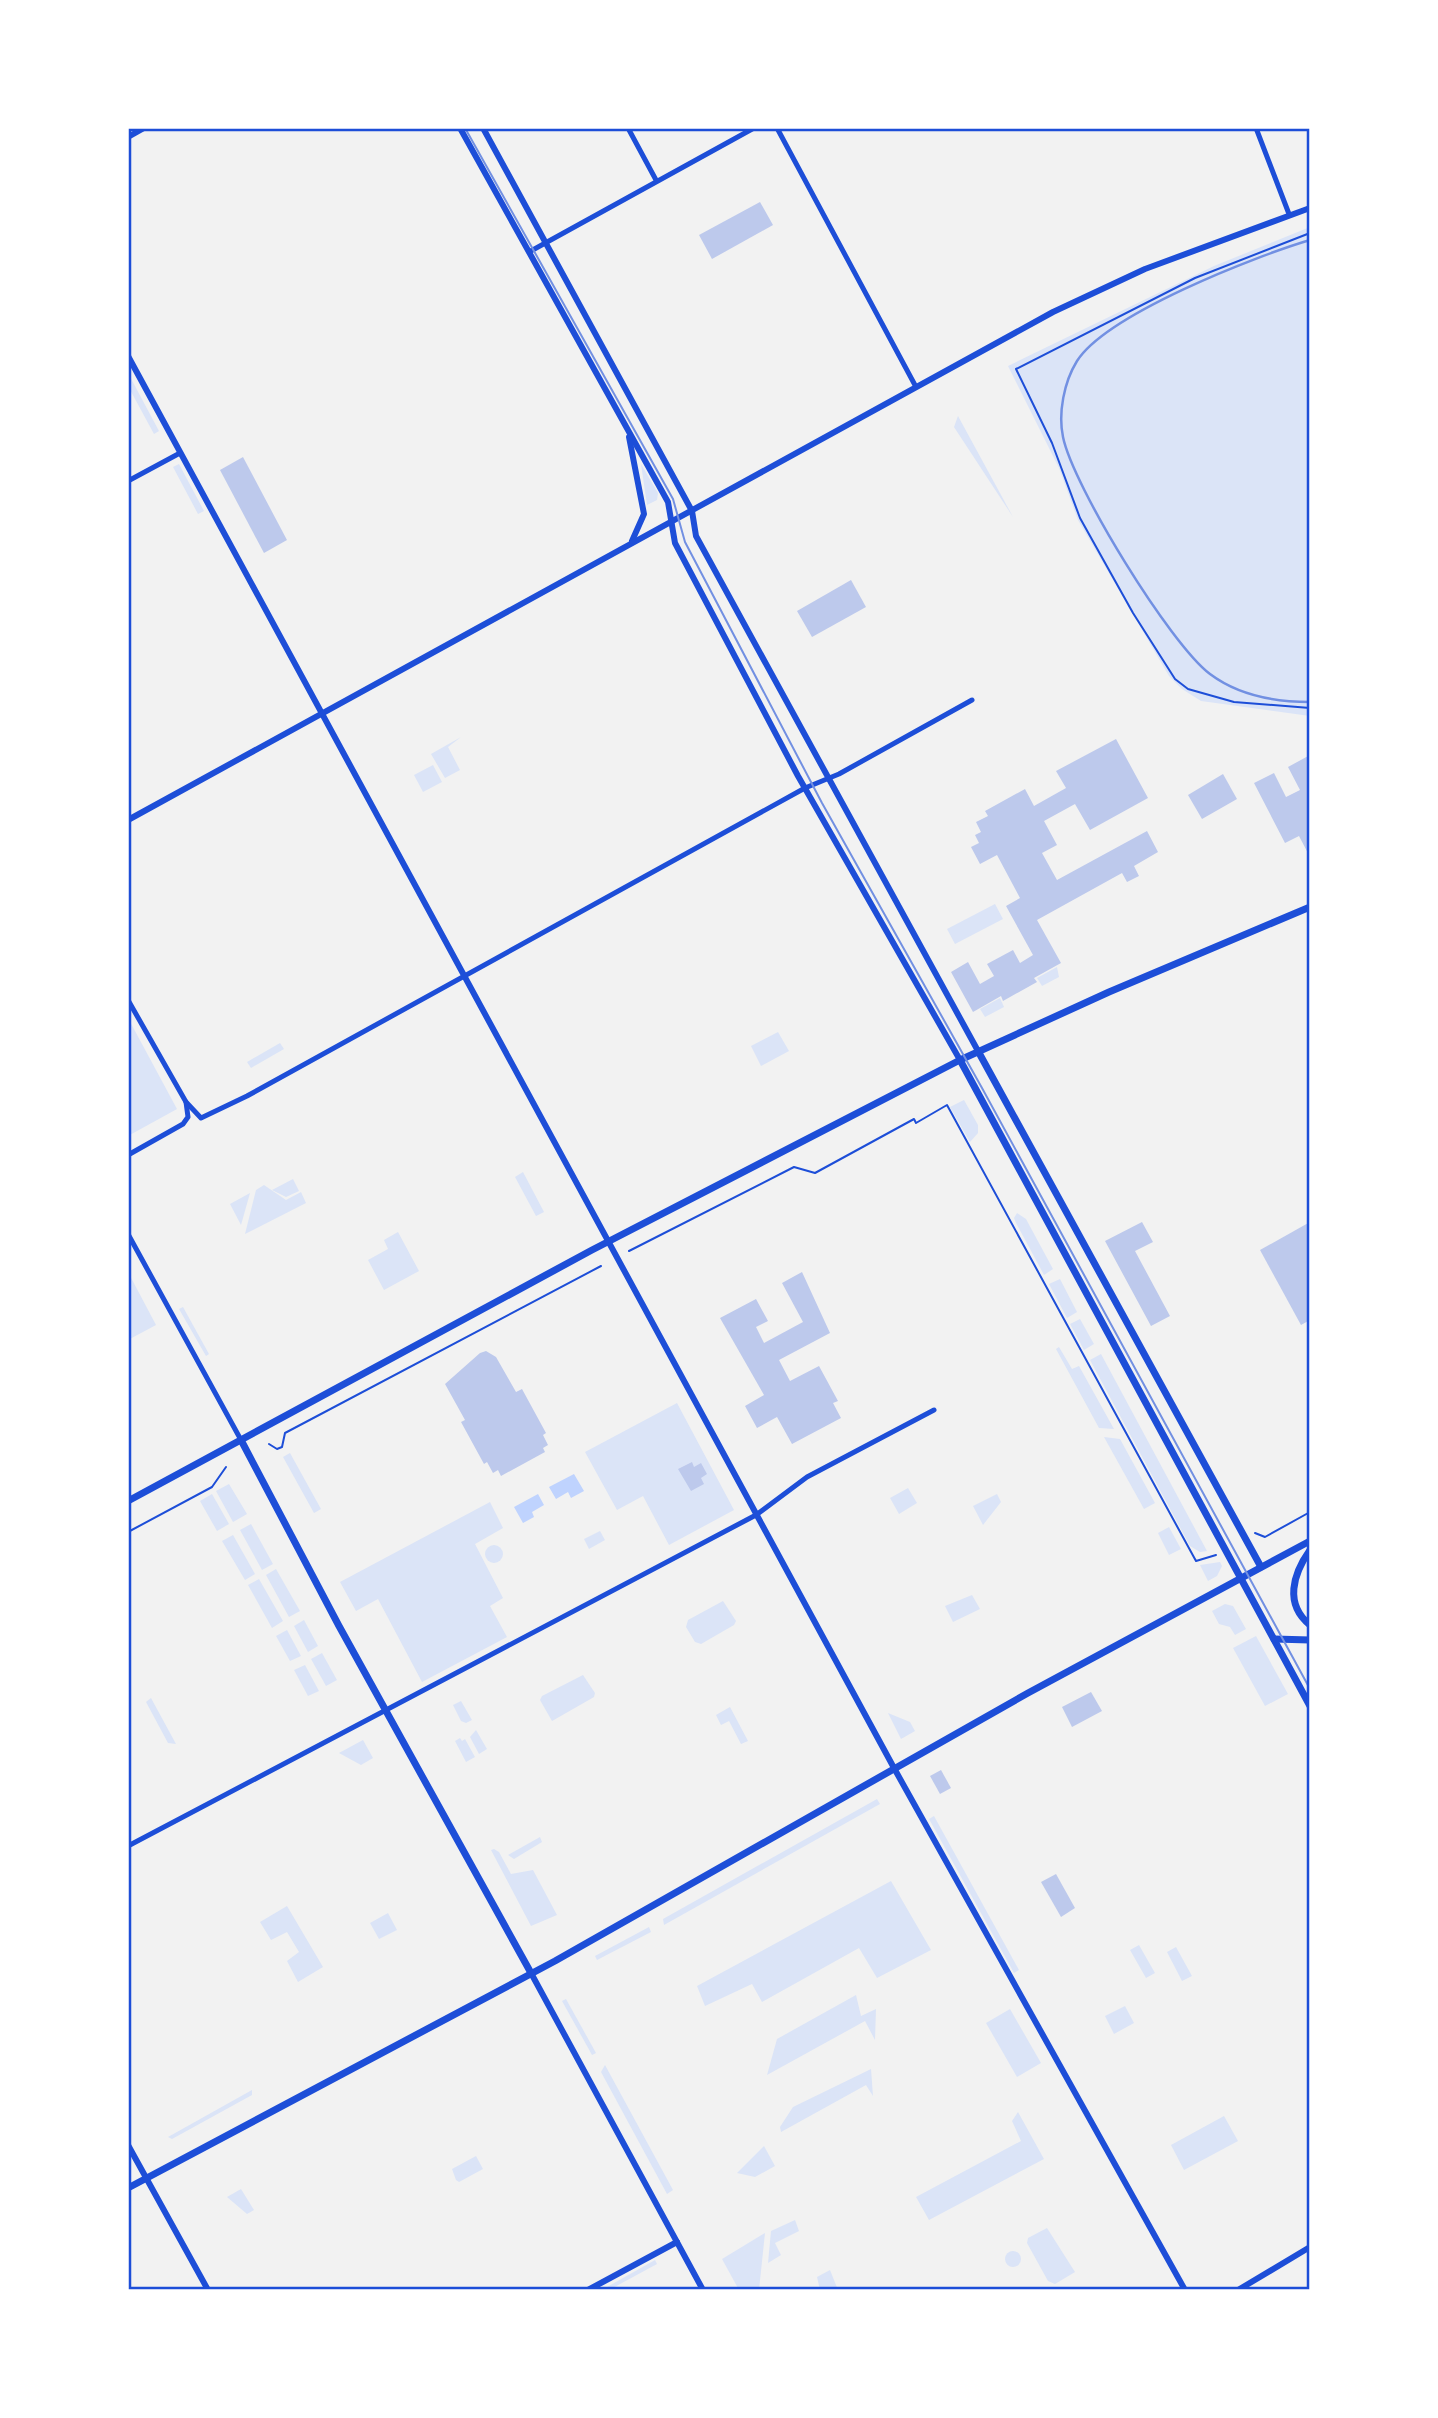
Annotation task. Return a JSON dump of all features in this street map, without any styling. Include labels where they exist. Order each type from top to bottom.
[{"type":"main road","points":[[128,1501],[608,1242],[960,1060],[1310,907]]},
{"type":"main road","points":[[978,1051],[1261,1567]]},
{"type":"main road","points":[[960,1060],[1310,1706]]},
{"type":"main road","points":[[241,1440],[384,1709],[531,1973]]},
{"type":"main road","points":[[128,2188],[531,1973],[894,1768],[1310,1541]]},
{"type":"main road","points":[[1310,1550],[1298,1568],[1293,1590],[1299,1613],[1310,1625]]},
{"type":"main road","points":[[1274,1639],[1310,1640]]},
{"type":"street","points":[[128,137],[144,128]]},
{"type":"street","points":[[460,128],[668,502],[675,543],[805,788],[960,1060]]},
{"type":"street","points":[[483,128],[692,511],[696,536],[978,1051]]},
{"type":"street","points":[[628,128],[656,180]]},
{"type":"street","points":[[529,252],[754,128]]},
{"type":"street","points":[[777,128],[916,387]]},
{"type":"street","points":[[1256,128],[1289,214]]},
{"type":"street","points":[[128,820],[323,715],[673,519],[1103,288],[1310,208]]},
{"type":"street","points":[[128,356],[894,1768],[1185,2290]]},
{"type":"street","points":[[626,425],[636,463],[644,514],[632,542]]},
{"type":"street","points":[[128,481],[180,453]]},
{"type":"street","points":[[128,1000],[186,1102],[201,1118],[247,1096],[805,788],[972,700]]},
{"type":"street","points":[[128,1155],[183,1124],[188,1117],[186,1102]]},
{"type":"street","points":[[128,1234],[241,1440]]},
{"type":"street","points":[[128,1846],[384,1709],[757,1516],[807,1477],[934,1410]]},
{"type":"street","points":[[531,1973],[703,2290]]},
{"type":"street","points":[[128,2145],[208,2290]]},
{"type":"street","points":[[588,2290],[677,2242]]},
{"type":"street","points":[[1238,2290],[1310,2246]]},
{"type":"path","points":[[1310,233],[1195,278],[1016,369],[1052,443],[1080,518],[1144,632],[1175,679],[1188,689],[1234,702],[1310,708]]},
{"type":"path","points":[[629,1251],[794,1167],[815,1173],[914,1119],[916,1123],[947,1105],[1196,1561],[1216,1555]]},
{"type":"path","points":[[269,1444],[277,1449],[282,1447],[285,1433],[601,1266]]},
{"type":"path","points":[[128,1532],[212,1487],[226,1467]]},
{"type":"path","points":[[1255,1532],[1265,1537],[1310,1512]]},
{"type":"shaded area","points":[[1310,227],[1310,716],[1201,701],[1182,689],[1169,676],[1078,520],[1059,468],[1008,366],[1214,266]]},
{"type":"shaded area","points":[[128,373],[159,431],[154,434],[128,386]]},
{"type":"shaded area","points":[[958,416],[1013,517],[954,427]]},
{"type":"shaded area","points":[[179,464],[204,511],[198,514],[173,467]]},
{"type":"shaded area","points":[[641,464],[658,493],[657,500],[647,505]]},
{"type":"shaded area","points":[[461,737],[448,747],[460,770],[445,778],[431,754]]},
{"type":"shaded area","points":[[433,765],[442,782],[423,792],[414,775]]},
{"type":"shaded area","points":[[995,904],[1003,919],[955,944],[947,929]]},
{"type":"shaded area","points":[[1057,967],[1059,977],[1042,986],[1037,978]]},
{"type":"shaded area","points":[[1000,998],[1004,1007],[985,1017],[980,1009]]},
{"type":"shaded area","points":[[128,1018],[177,1109],[128,1136]]},
{"type":"shaded area","points":[[778,1032],[789,1051],[761,1066],[751,1046]]},
{"type":"shaded area","points":[[280,1043],[284,1049],[251,1068],[247,1062]]},
{"type":"shaded area","points":[[964,1100],[978,1125],[978,1133],[970,1142],[950,1107]]},
{"type":"shaded area","points":[[523,1172],[544,1212],[536,1216],[515,1177]]},
{"type":"shaded area","points":[[293,1179],[299,1191],[286,1197],[272,1190]]},
{"type":"shaded area","points":[[264,1185],[286,1200],[301,1192],[306,1203],[245,1234],[256,1190]]},
{"type":"shaded area","points":[[250,1193],[241,1225],[230,1204]]},
{"type":"shaded area","points":[[1017,1213],[1026,1219],[1053,1269],[1044,1275],[1016,1223],[1014,1218]]},
{"type":"shaded area","points":[[398,1232],[419,1271],[384,1290],[368,1260],[388,1249],[384,1240]]},
{"type":"shaded area","points":[[128,1272],[156,1325],[128,1340]]},
{"type":"shaded area","points":[[1060,1279],[1077,1312],[1067,1318],[1049,1284]]},
{"type":"shaded area","points":[[183,1307],[209,1354],[206,1356],[179,1309]]},
{"type":"shaded area","points":[[1080,1319],[1094,1344],[1084,1350],[1070,1324]]},
{"type":"shaded area","points":[[1059,1347],[1072,1369],[1079,1366],[1114,1429],[1099,1428],[1056,1349]]},
{"type":"shaded area","points":[[1101,1354],[1207,1551],[1200,1552],[1190,1546],[1090,1360]]},
{"type":"shaded area","points":[[677,1403],[734,1510],[669,1545],[643,1496],[617,1510],[585,1452]]},
{"type":"shaded area","points":[[1104,1437],[1120,1439],[1155,1503],[1144,1509]]},
{"type":"shaded area","points":[[290,1453],[321,1509],[314,1513],[283,1457]]},
{"type":"shaded area","points":[[229,1484],[247,1514],[233,1522],[216,1491]]},
{"type":"shaded area","points":[[908,1488],[917,1503],[899,1514],[890,1498]]},
{"type":"shaded area","points":[[212,1494],[229,1524],[217,1531],[200,1501]]},
{"type":"shaded area","points":[[997,1494],[1001,1502],[983,1525],[973,1506]]},
{"type":"shaded area","points":[[490,1502],[503,1528],[475,1544],[503,1598],[490,1606],[507,1637],[422,1682],[378,1599],[356,1611],[340,1582]]},
{"type":"shaded area","points":[[251,1524],[273,1564],[262,1570],[240,1530]]},
{"type":"shaded area","points":[[1169,1527],[1181,1549],[1169,1555],[1158,1533]]},
{"type":"shaded area","points":[[600,1531],[605,1540],[589,1549],[584,1539]]},
{"type":"shaded area","points":[[233,1535],[255,1574],[245,1580],[222,1541]]},
{"type":"shaded area","points":[[494,1545],[500,1548],[503,1554],[500,1560],[494,1563],[488,1560],[485,1554],[488,1548]]},
{"type":"shaded area","points":[[1220,1562],[1222,1566],[1217,1576],[1208,1581],[1200,1565]]},
{"type":"shaded area","points":[[276,1569],[300,1611],[289,1617],[266,1575]]},
{"type":"shaded area","points":[[259,1579],[283,1621],[272,1628],[248,1585]]},
{"type":"shaded area","points":[[972,1595],[980,1609],[953,1622],[945,1606]]},
{"type":"shaded area","points":[[723,1601],[736,1621],[734,1625],[701,1644],[695,1642],[686,1627],[688,1620]]},
{"type":"shaded area","points":[[1225,1604],[1233,1606],[1246,1629],[1235,1635],[1230,1627],[1219,1624],[1212,1611]]},
{"type":"shaded area","points":[[304,1620],[318,1646],[308,1652],[294,1626]]},
{"type":"shaded area","points":[[287,1630],[301,1656],[290,1661],[276,1636]]},
{"type":"shaded area","points":[[1256,1636],[1288,1694],[1265,1706],[1233,1648]]},
{"type":"shaded area","points":[[322,1653],[337,1680],[326,1686],[311,1659]]},
{"type":"shaded area","points":[[305,1665],[319,1691],[308,1696],[294,1670]]},
{"type":"shaded area","points":[[583,1675],[595,1693],[594,1697],[552,1721],[540,1700],[542,1696]]},
{"type":"shaded area","points":[[151,1698],[176,1744],[168,1743],[146,1702]]},
{"type":"shaded area","points":[[461,1701],[472,1720],[466,1723],[461,1721],[453,1705]]},
{"type":"shaded area","points":[[730,1707],[748,1741],[741,1744],[729,1721],[721,1725],[716,1715]]},
{"type":"shaded area","points":[[888,1713],[910,1722],[915,1731],[901,1739]]},
{"type":"shaded area","points":[[476,1730],[487,1749],[479,1754],[470,1737]]},
{"type":"shaded area","points":[[460,1738],[462,1741],[465,1739],[475,1757],[466,1762],[455,1741]]},
{"type":"shaded area","points":[[363,1740],[373,1758],[361,1765],[339,1753]]},
{"type":"shaded area","points":[[877,1799],[880,1804],[664,1925],[663,1919]]},
{"type":"shaded area","points":[[934,1816],[1019,1970],[1014,1973],[929,1819]]},
{"type":"shaded area","points":[[540,1837],[542,1842],[514,1859],[508,1855]]},
{"type":"shaded area","points":[[491,1850],[499,1852],[511,1874],[533,1870],[557,1915],[531,1926]]},
{"type":"shaded area","points":[[891,1881],[931,1950],[877,1978],[859,1948],[762,2002],[752,1984],[705,2006],[697,1986]]},
{"type":"shaded area","points":[[287,1906],[323,1967],[298,1982],[287,1961],[299,1952],[287,1932],[271,1940],[260,1922]]},
{"type":"shaded area","points":[[388,1913],[397,1930],[379,1939],[370,1923]]},
{"type":"shaded area","points":[[649,1927],[651,1932],[597,1960],[595,1956]]},
{"type":"shaded area","points":[[1139,1945],[1155,1973],[1146,1978],[1130,1950]]},
{"type":"shaded area","points":[[1176,1947],[1192,1976],[1182,1981],[1167,1952]]},
{"type":"shaded area","points":[[856,1995],[861,2016],[876,2009],[875,2040],[865,2021],[767,2075],[777,2039]]},
{"type":"shaded area","points":[[566,1999],[596,2053],[592,2055],[562,2001]]},
{"type":"shaded area","points":[[1125,2006],[1134,2023],[1114,2034],[1105,2016]]},
{"type":"shaded area","points":[[1010,2009],[1041,2063],[1017,2077],[986,2023]]},
{"type":"shaded area","points":[[605,2065],[673,2190],[667,2194],[601,2072]]},
{"type":"shaded area","points":[[871,2069],[873,2096],[866,2085],[781,2132],[780,2127],[793,2107]]},
{"type":"shaded area","points":[[252,2090],[252,2095],[172,2139],[168,2137]]},
{"type":"shaded area","points":[[1018,2112],[1044,2159],[929,2220],[916,2197],[1021,2141],[1012,2121]]},
{"type":"shaded area","points":[[1224,2116],[1238,2141],[1184,2170],[1171,2145]]},
{"type":"shaded area","points":[[764,2146],[775,2166],[755,2177],[737,2173]]},
{"type":"shaded area","points":[[476,2156],[483,2169],[459,2182],[456,2180],[452,2169]]},
{"type":"shaded area","points":[[241,2189],[254,2210],[247,2214],[227,2197]]},
{"type":"shaded area","points":[[795,2220],[799,2231],[775,2243],[781,2255],[768,2263],[771,2231]]},
{"type":"shaded area","points":[[1047,2228],[1075,2272],[1055,2284],[1048,2281],[1027,2243],[1028,2238]]},
{"type":"shaded area","points":[[765,2233],[759,2290],[739,2290],[722,2259]]},
{"type":"shaded area","points":[[1013,2251],[1019,2253],[1019,2265],[1013,2267],[1007,2265],[1005,2259],[1007,2253]]},
{"type":"shaded area","points":[[655,2260],[657,2264],[609,2290],[607,2287]]},
{"type":"shaded area","points":[[830,2270],[838,2290],[820,2290],[817,2277]]},
{"type":"water","points":[[574,1474],[584,1491],[571,1498],[568,1492],[556,1499],[549,1487]]},
{"type":"water","points":[[538,1494],[544,1505],[532,1512],[534,1517],[523,1523],[514,1507]]},
{"type":"building","points":[[760,202],[773,225],[712,259],[699,235]]},
{"type":"building","points":[[243,457],[287,540],[264,553],[220,470]]},
{"type":"building","points":[[851,580],[866,607],[812,637],[797,611]]},
{"type":"building","points":[[1116,739],[1148,798],[1090,830],[1075,804],[1044,821],[1057,845],[1042,853],[1057,880],[1147,831],[1158,852],[1134,866],[1139,876],[1127,882],[1122,873],[1037,920],[1061,963],[1034,978],[1037,982],[1003,1001],[1001,996],[973,1012],[951,972],[968,962],[980,984],[994,976],[987,964],[1013,950],[1020,963],[1033,955],[1006,906],[1020,898],[997,855],[980,864],[971,847],[979,843],[975,835],[981,832],[976,822],[988,816],[985,811],[1025,789],[1034,806],[1066,788],[1056,771]]},
{"type":"building","points":[[1310,755],[1310,857],[1299,836],[1285,843],[1254,783],[1274,773],[1286,797],[1300,790],[1288,767]]},
{"type":"building","points":[[1223,774],[1237,799],[1202,819],[1188,795]]},
{"type":"building","points":[[1142,1222],[1153,1242],[1135,1251],[1170,1316],[1151,1326],[1105,1241]]},
{"type":"building","points":[[1310,1222],[1310,1320],[1301,1325],[1260,1250]]},
{"type":"building","points":[[802,1272],[830,1333],[779,1360],[790,1381],[819,1366],[838,1401],[833,1403],[841,1418],[792,1444],[777,1417],[757,1428],[745,1406],[764,1395],[720,1318],[756,1299],[768,1321],[756,1327],[764,1343],[803,1322],[782,1283]]},
{"type":"building","points":[[486,1351],[496,1357],[516,1392],[522,1389],[546,1433],[543,1435],[548,1445],[543,1448],[545,1452],[501,1476],[498,1470],[493,1473],[487,1462],[484,1464],[461,1422],[465,1420],[445,1384],[480,1353]]},
{"type":"building","points":[[692,1462],[694,1467],[701,1463],[707,1474],[701,1478],[704,1484],[691,1491],[678,1469]]},
{"type":"building","points":[[1091,1692],[1102,1711],[1072,1727],[1062,1707]]},
{"type":"building","points":[[941,1770],[951,1788],[940,1794],[930,1776]]},
{"type":"building","points":[[1056,1874],[1075,1908],[1061,1917],[1041,1882]]},
{"type":"tram line","points":[[465,128],[673,499],[685,542],[822,803],[982,1088],[1310,1689]]},
{"type":"railway","points":[[1310,240],[1220,273],[1150,306],[1118,325],[1093,343],[1072,369],[1061,418],[1063,437],[1071,460],[1103,526],[1149,599],[1193,657],[1210,674],[1245,692],[1271,699],[1310,702]]}]
